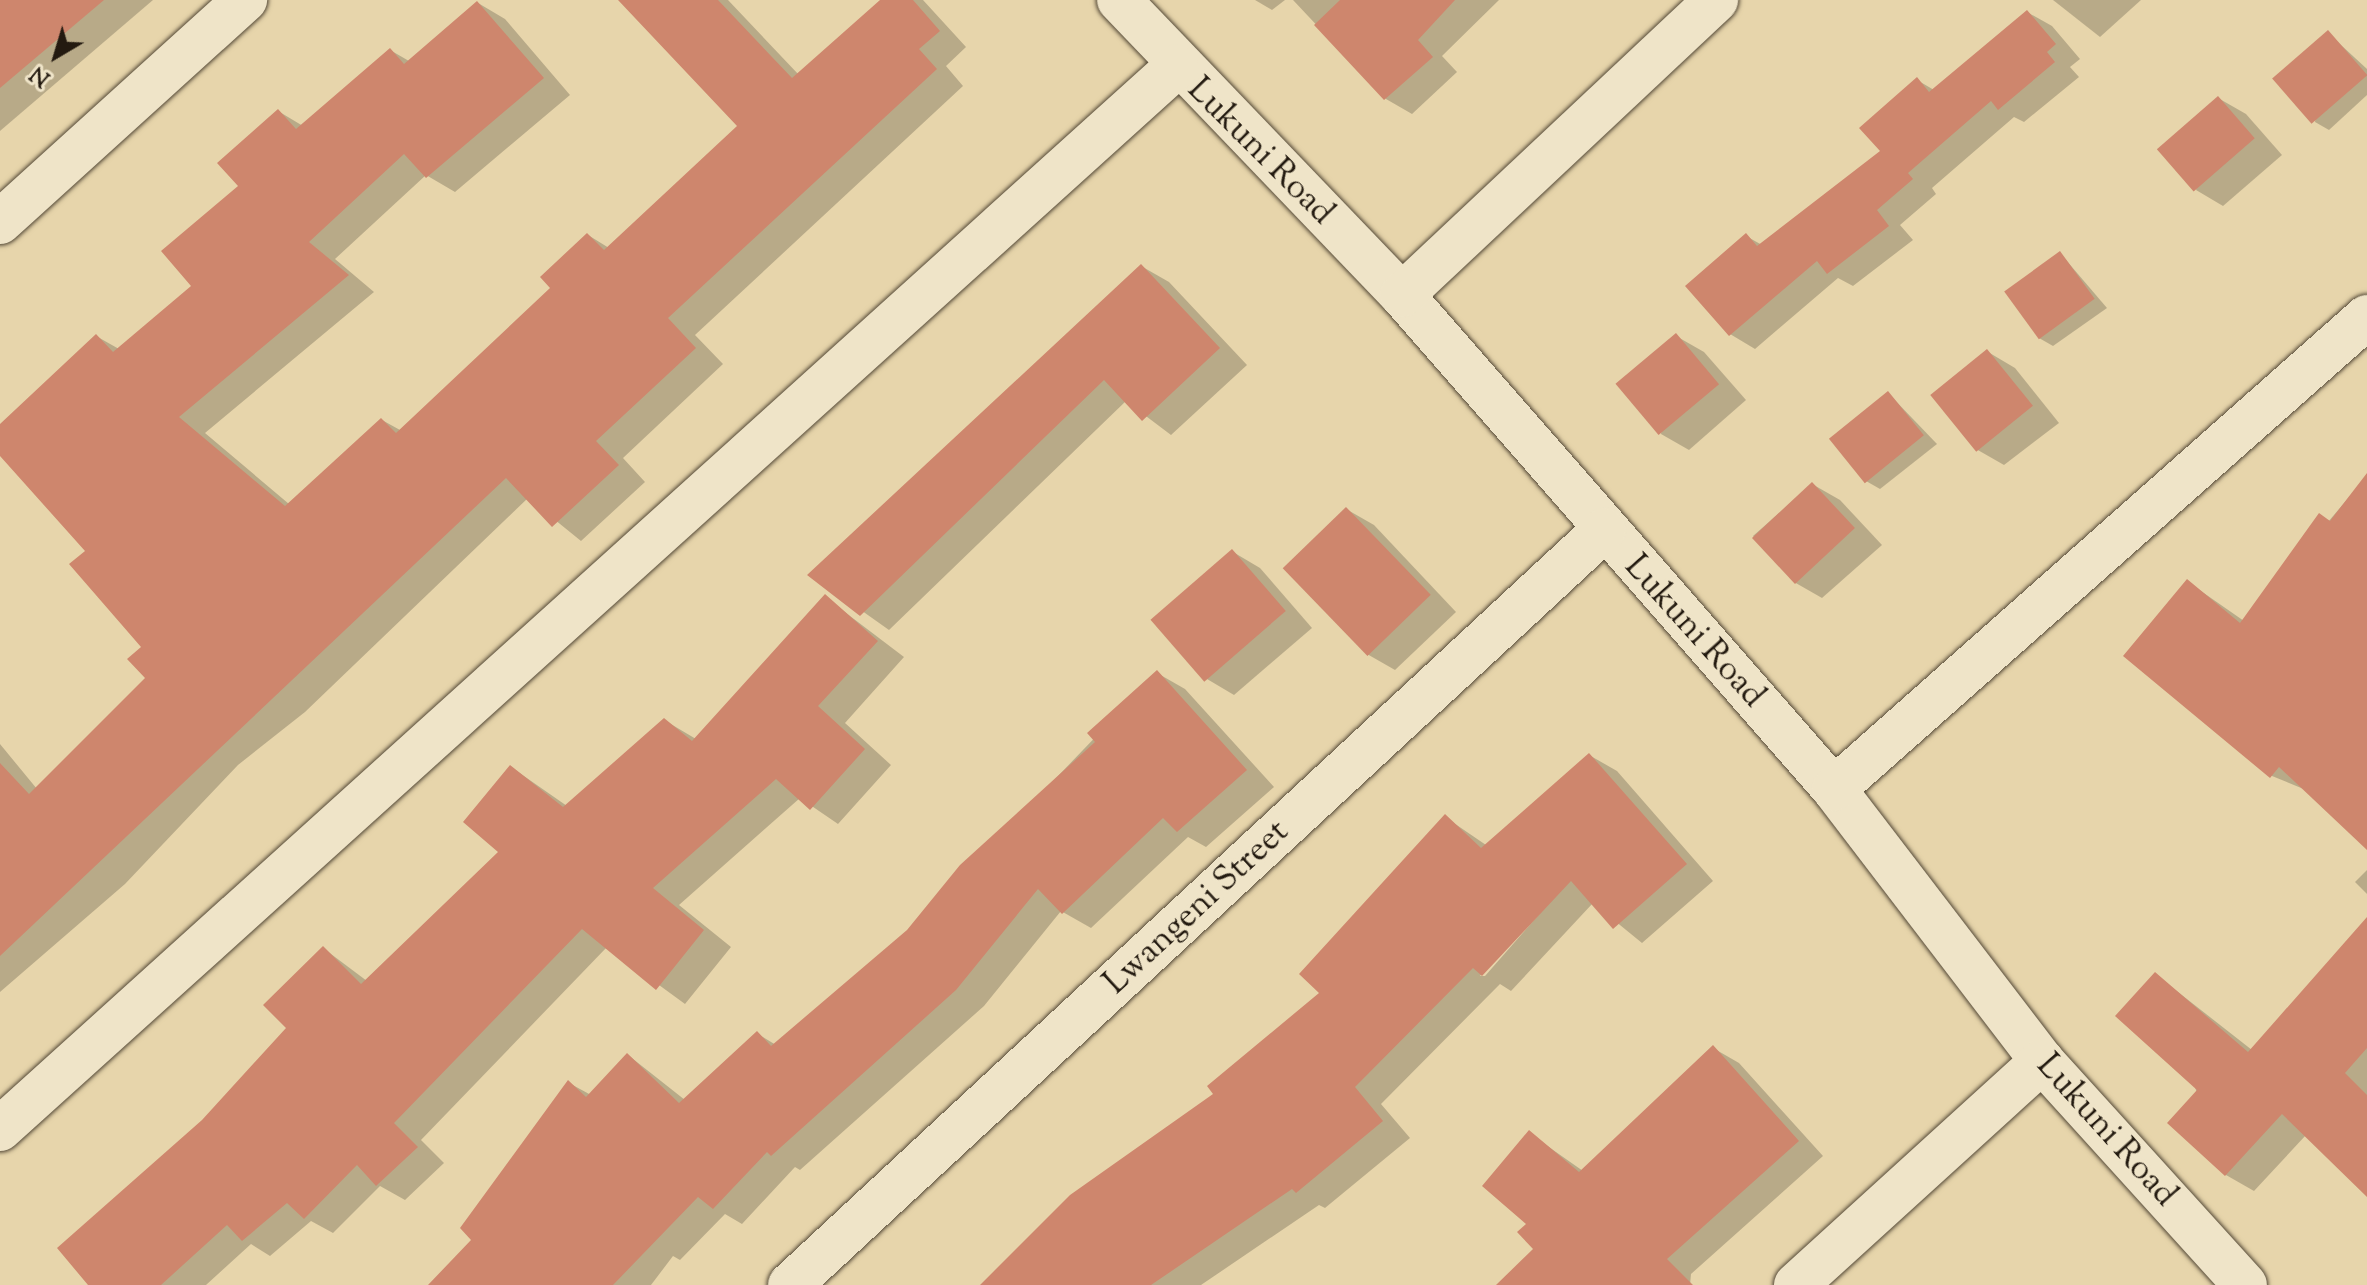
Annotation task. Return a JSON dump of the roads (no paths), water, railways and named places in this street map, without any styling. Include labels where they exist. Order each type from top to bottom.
[{"type":"street","points":[[0,222],[245,0]]},
{"type":"street","name":"Lukuni Road","points":[[1119,0],[1176,67],[1402,295],[1604,530],[1834,789],[2042,1061],[2245,1285]]},
{"type":"street","points":[[1402,295],[1716,0]]},
{"type":"street","points":[[0,1129],[1176,67]]},
{"type":"street","points":[[1834,789],[2367,317]]},
{"type":"street","name":"Lwangeni Street","points":[[790,1285],[1604,530]]},
{"type":"street","points":[[1796,1285],[2042,1061]]}]
